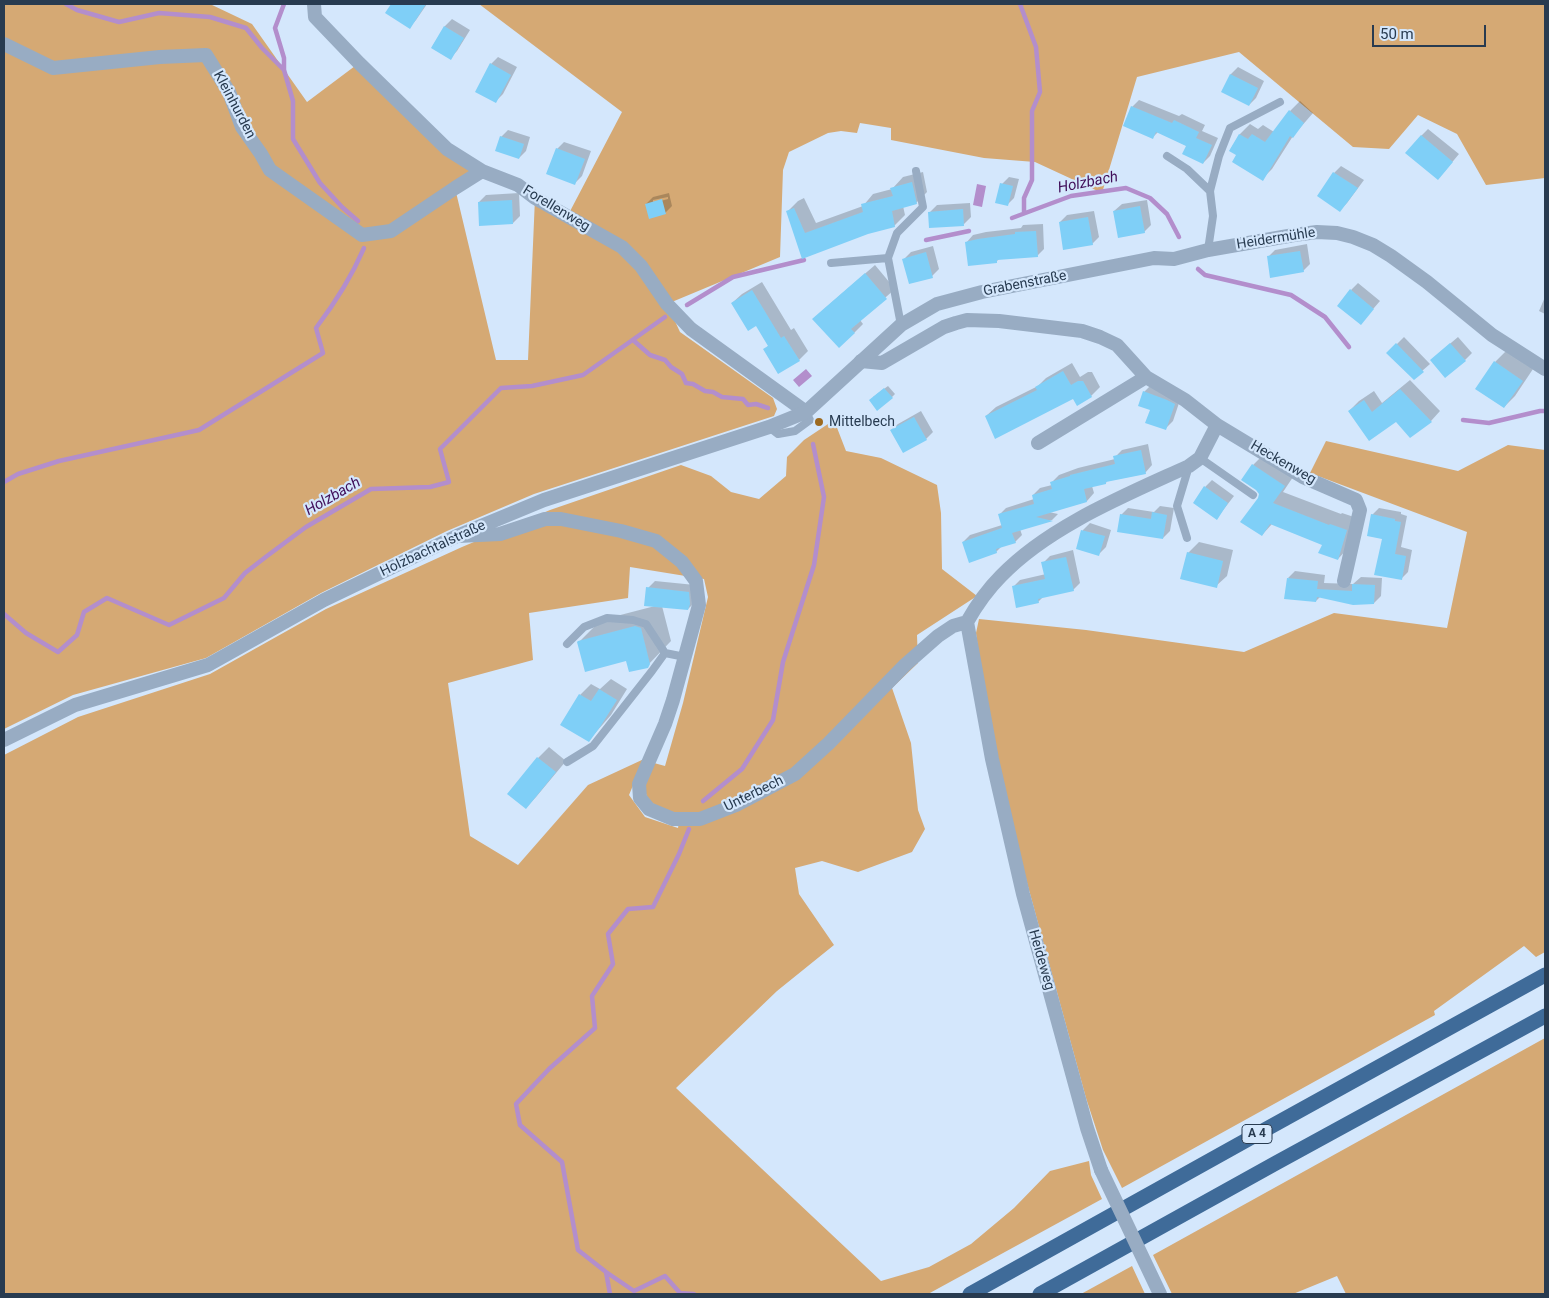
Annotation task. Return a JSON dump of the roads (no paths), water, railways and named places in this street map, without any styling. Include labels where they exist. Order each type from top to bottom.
[{"type":"highway","name":"A 4","points":[[970,1294],[1545,975]]},
{"type":"highway","name":"A 4","points":[[1040,1294],[1545,1016]]},
{"type":"street","name":"Forellenweg","points":[[314,4],[315,17],[447,149],[482,171],[518,186],[622,247],[641,266],[667,304],[691,330],[806,412]]},
{"type":"street","name":"Kleinhurden","points":[[4,44],[53,68],[160,57],[206,55],[229,92],[242,127],[270,170],[362,235],[391,231],[482,171]]},
{"type":"street","name":"Heidermühle","points":[[1208,250],[1317,232],[1337,233],[1353,237],[1391,256],[1427,282],[1492,336],[1545,368]]},
{"type":"street","name":"Grabenstraße","points":[[861,362],[882,340],[901,325],[937,304],[982,292],[1154,258],[1174,259],[1208,250]]},
{"type":"street","points":[[861,362],[882,363],[944,327],[967,320],[999,321],[1082,331],[1117,345],[1146,377],[1185,400],[1217,425],[1194,462],[1109,503],[1041,542],[1002,575],[985,593],[969,618]]},
{"type":"street","name":"Holzbachtalstraße","points":[[4,740],[75,705],[208,664],[324,600],[457,536],[544,500],[769,427],[806,412],[861,362]]},
{"type":"street","points":[[1038,443],[1146,377]]},
{"type":"street","name":"Heckenweg","points":[[1217,425],[1302,477],[1356,500],[1360,510],[1344,581]]},
{"type":"street","name":"Unterbech","points":[[457,536],[500,534],[545,519],[561,519],[621,531],[656,541],[682,562],[696,581],[699,605],[666,724],[639,784],[640,798],[649,810],[673,819],[700,818],[736,805],[795,774],[938,636],[969,618]]},
{"type":"street","name":"Heideweg","points":[[969,618],[992,758],[1022,894],[1086,1128],[1101,1170],[1160,1294]]},
{"type":"lane","points":[[1208,250],[1213,216],[1210,190],[1219,156],[1230,128],[1280,102]]},
{"type":"lane","points":[[1167,156],[1187,169],[1210,190]]},
{"type":"lane","points":[[901,325],[888,258],[897,233],[923,207],[916,171]]},
{"type":"lane","points":[[831,263],[888,258]]},
{"type":"lane","points":[[1187,538],[1177,506],[1194,462],[1253,495]]},
{"type":"lane","points":[[567,644],[584,627],[606,618],[633,620],[646,624],[664,653],[685,657]]},
{"type":"lane","points":[[567,762],[593,746],[664,653]]},
{"type":"waterway","points":[[66,4],[77,10],[119,22],[159,13],[210,17],[246,28],[262,48],[284,70]]},
{"type":"waterway","points":[[284,4],[275,28],[284,58],[284,70],[293,101],[293,139],[320,183],[358,221]]},
{"type":"waterway","points":[[1020,4],[1036,47],[1040,92],[1032,111],[1032,180],[1024,198],[1024,213]]},
{"type":"waterway","name":"Holzbach","points":[[1012,218],[1071,196],[1126,188],[1150,198],[1167,214],[1179,237]]},
{"type":"waterway","name":"Holzbach","points":[[926,240],[969,231]]},
{"type":"waterway","points":[[4,482],[18,474],[59,461],[199,430],[323,353],[316,328],[342,290],[364,248]]},
{"type":"waterway","name":"Holzbach","points":[[687,305],[733,277],[804,260]]},
{"type":"waterway","name":"Holzbach","points":[[1198,269],[1205,275],[1291,295],[1325,317],[1349,347]]},
{"type":"waterway","name":"Holzbach","points":[[4,614],[26,633],[58,652],[77,635],[84,612],[107,598],[169,625],[224,598],[245,573],[306,527],[371,489],[430,487],[449,482],[440,449],[501,388],[532,386],[583,375],[665,317]]},
{"type":"waterway","points":[[633,340],[650,355],[665,360],[671,367],[682,374],[686,383],[693,384],[722,397],[743,399],[748,405],[756,404],[768,408]]},
{"type":"waterway","name":"Holzbach","points":[[1463,420],[1489,423],[1545,411]]},
{"type":"waterway","points":[[703,801],[742,769],[773,720],[783,662],[814,565],[824,497],[813,444]]},
{"type":"waterway","points":[[610,1294],[606,1272],[578,1250],[562,1162],[520,1125],[516,1104],[549,1069],[595,1028],[592,996],[613,964],[608,934],[628,909],[653,907],[689,829]]},
{"type":"waterway","points":[[606,1272],[634,1291],[665,1276],[680,1293],[694,1294]]},
{"type":"place","name":"Mittelbech","points":[[819,422]]}]
